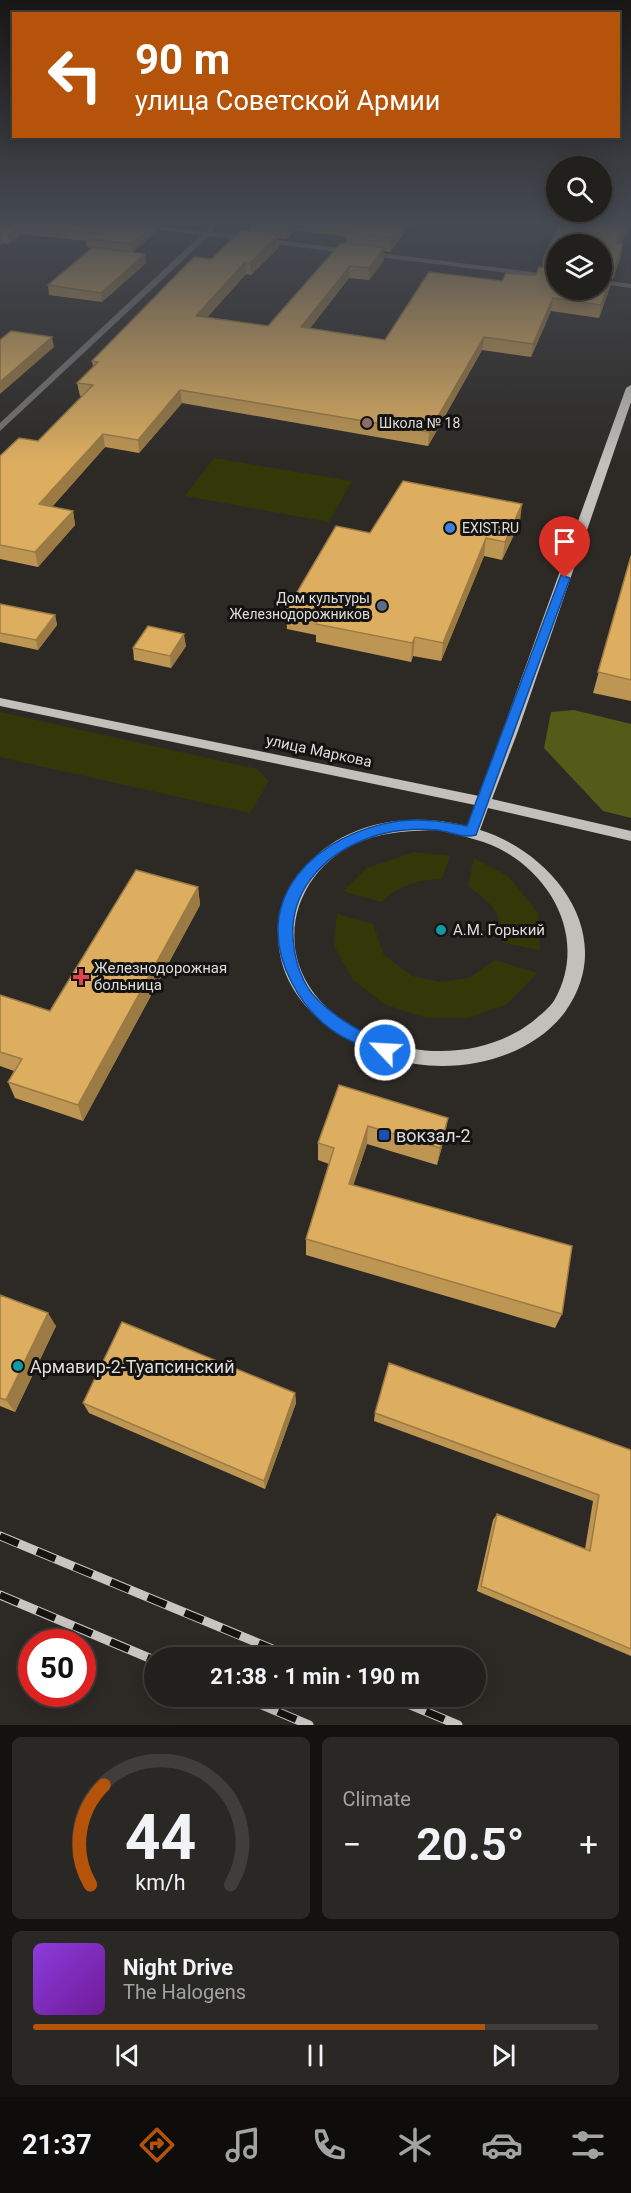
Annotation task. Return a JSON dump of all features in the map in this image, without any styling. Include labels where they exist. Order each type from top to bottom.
[{"type":"main road","points":[[472,832],[485,802],[631,388]]},
{"type":"main road","name":"улица Маркова","points":[[0,702],[485,802],[631,836]]},
{"type":"main road","points":[[437,825],[472,832],[510,848],[542,872],[565,902],[577,936],[575,972],[559,1007],[527,1036],[485,1054],[435,1059],[385,1050],[342,1030],[308,999],[289,963],[284,927],[293,892],[311,867],[336,847],[366,833],[401,826],[437,825]]},
{"type":"street","points":[[0,428],[133,304]]},
{"type":"green space","points":[[214,458],[352,481],[329,522],[185,496]]},
{"type":"green space","points":[[574,710],[631,724],[631,818],[603,811],[544,748],[551,712]]},
{"type":"green space","points":[[0,712],[257,769],[269,781],[250,813],[0,757]]},
{"type":"green space","points":[[414,852],[450,856],[442,879],[409,884],[381,902],[343,891],[367,868]]},
{"type":"green space","points":[[474,858],[508,876],[538,913],[540,950],[503,943],[498,916],[483,898],[468,886]]},
{"type":"green space","points":[[337,914],[373,924],[384,955],[412,976],[440,982],[469,978],[495,960],[537,973],[507,1004],[469,1018],[427,1018],[386,1005],[353,980],[334,946]]},
{"type":"building","points":[[148,304],[207,304],[196,316],[268,326],[288,304],[320,304],[301,327],[385,340],[409,304],[551,304],[533,344],[484,337],[429,432],[180,390],[138,440],[103,434],[39,504],[73,511],[35,552],[0,545],[0,456],[19,438],[38,441],[93,385],[77,383],[98,362],[92,361]]},
{"type":"building","points":[[11,331],[52,337],[0,382],[0,340]]},
{"type":"building","points":[[403,481],[522,504],[505,542],[486,538],[443,643],[415,637],[412,643],[316,624],[319,617],[286,611],[336,526],[370,533]]},
{"type":"building","points":[[631,556],[631,680],[598,672]]},
{"type":"building","points":[[0,604],[55,615],[36,640],[0,633]]},
{"type":"building","points":[[148,626],[184,634],[170,656],[133,648]]},
{"type":"building","points":[[136,870],[198,887],[78,1105],[8,1082],[22,1059],[0,1052],[0,995],[50,1011]]},
{"type":"building","points":[[339,1085],[448,1118],[440,1148],[368,1126],[349,1184],[572,1246],[562,1314],[306,1239],[334,1148],[318,1143]]},
{"type":"building","name":"Армавир-2-Туапсинский","points":[[0,1295],[48,1313],[6,1400],[0,1398]]},
{"type":"building","points":[[122,1322],[295,1393],[264,1481],[83,1403]]},
{"type":"building","points":[[389,1363],[631,1450],[631,1649],[481,1586],[497,1514],[590,1551],[599,1495],[375,1413]]},
{"type":"railway","points":[[0,1536],[267,1647]]},
{"type":"railway","points":[[0,1595],[144,1656]]},
{"type":"railway","points":[[267,1707],[309,1725]]},
{"type":"railway","points":[[415,1707],[458,1725]]},
{"type":"place","name":"Школа № 18","points":[[367,423]]},
{"type":"place","name":"EXIST.RU","points":[[450,528]]},
{"type":"place","name":"Дом культуры Железнодорожников","points":[[382,606]]},
{"type":"place","name":"А.М. Горький","points":[[441,930]]},
{"type":"place","name":"Железнодорожная больница","points":[[81,977]]},
{"type":"place","name":"вокзал-2","points":[[384,1135]]},
{"type":"place","name":"Армавир-2-Туапсинский","points":[[18,1366]]},
{"type":"route","points":[[385,1050],[342,1030],[308,999],[289,963],[286,945],[284,927],[293,892],[311,867],[336,847],[366,833],[401,826],[437,825],[472,832],[511,731],[565,578]]}]
